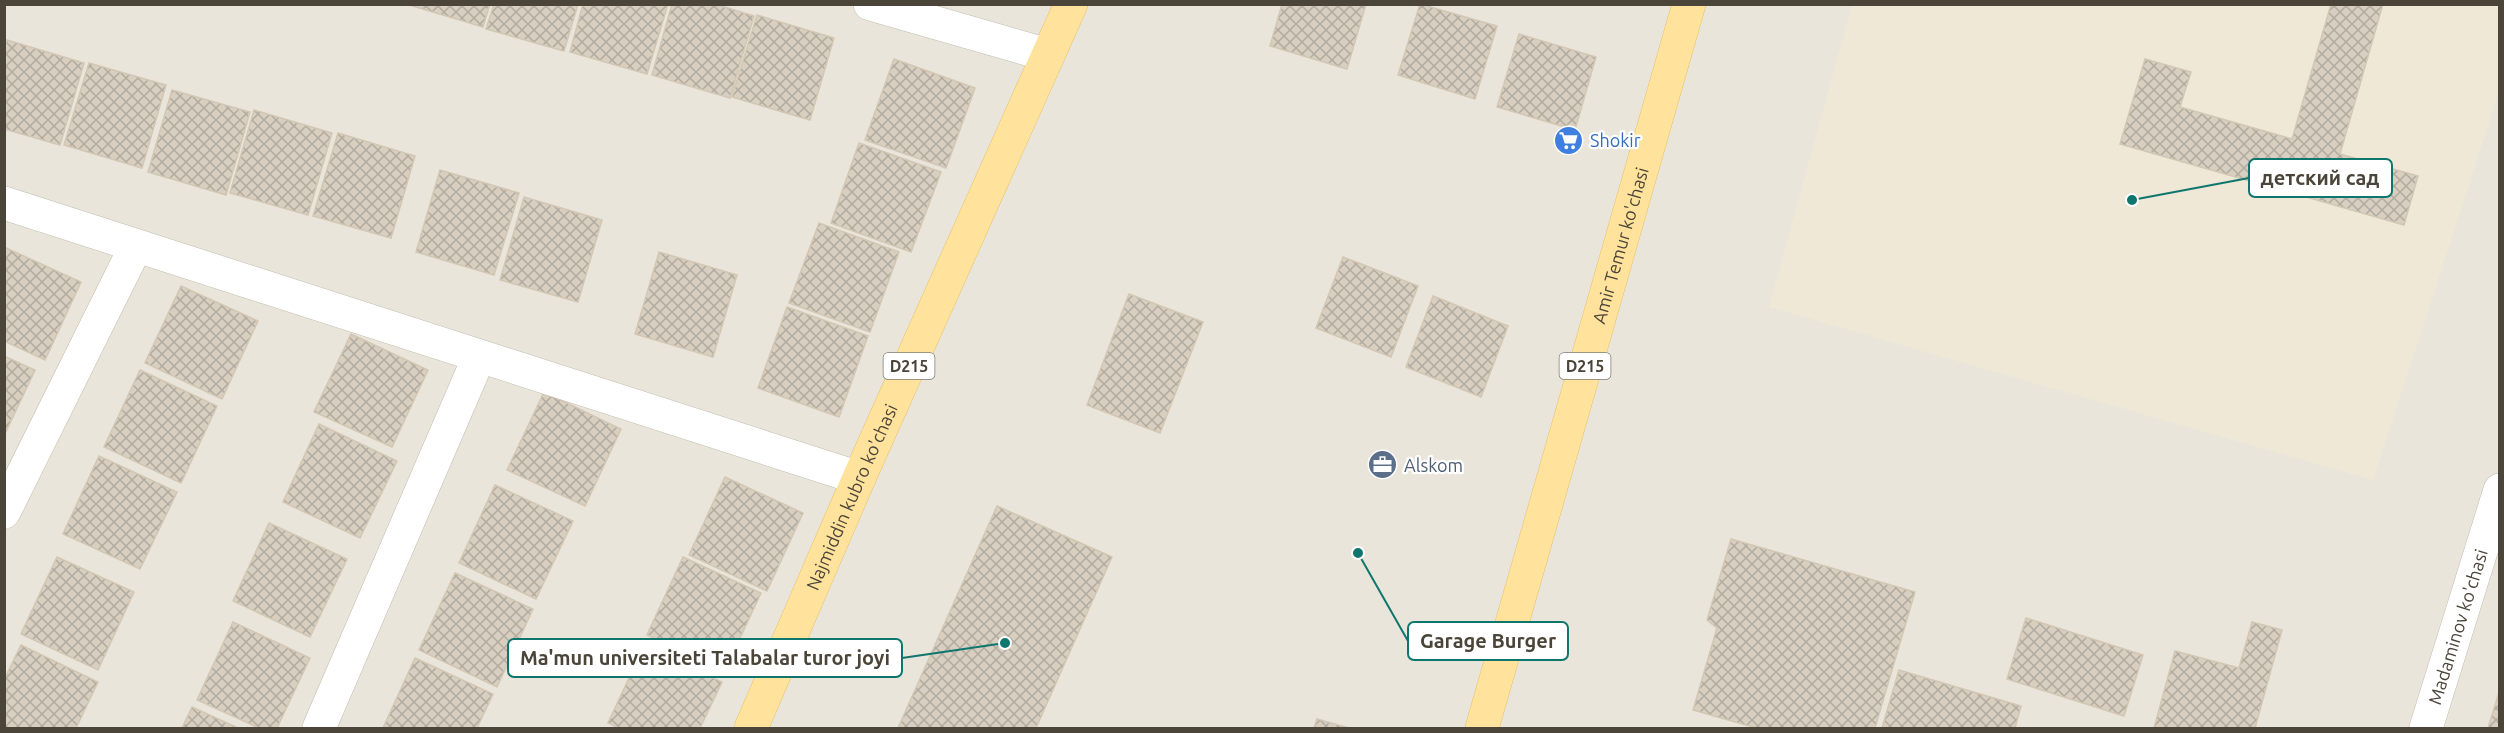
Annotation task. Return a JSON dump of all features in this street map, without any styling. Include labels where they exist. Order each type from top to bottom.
[{"type":"main road","name":"Najmiddin kubro ko'chasi","points":[[751,729],[859,478],[1071,4]]},
{"type":"main road","name":"Amir Temur ko'chasi","points":[[1482,729],[1689,4]]},
{"type":"street","points":[[870,4],[1048,55]]},
{"type":"street","points":[[4,203],[859,478]]},
{"type":"street","points":[[4,512],[136,246]]},
{"type":"street","points":[[319,729],[479,357]]},
{"type":"street","name":"Madaminov ko'chasi","points":[[2426,729],[2499,490]]},
{"type":"shaded area","points":[[5,5],[2499,5],[2499,728],[5,728]]},
{"type":"shaded area","points":[[1852,5],[2499,5],[2499,92],[2373,480],[1769,307]]},
{"type":"building","points":[[406,4],[490,4],[483,27]]},
{"type":"building","points":[[494,4],[578,4],[564,51],[486,29]]},
{"type":"building","points":[[583,4],[668,4],[647,74],[570,52]]},
{"type":"building","points":[[672,4],[715,4],[754,16],[730,98],[652,75]]},
{"type":"building","points":[[1282,4],[1366,4],[1347,69],[1270,46]]},
{"type":"building","points":[[1420,4],[1497,26],[1475,99],[1398,75]]},
{"type":"building","points":[[2331,4],[2383,4],[2340,154],[2418,176],[2404,225],[2120,144],[2145,59],[2191,72],[2180,107],[2292,139]]},
{"type":"building","points":[[757,15],[834,38],[810,120],[732,97]]},
{"type":"building","points":[[1519,34],[1596,57],[1575,130],[1497,107]]},
{"type":"building","points":[[7,40],[84,63],[60,145],[4,129],[4,48]]},
{"type":"building","points":[[894,59],[975,88],[946,168],[865,140]]},
{"type":"building","points":[[89,63],[166,85],[142,168],[64,145]]},
{"type":"building","points":[[172,90],[250,112],[226,195],[148,172]]},
{"type":"building","points":[[254,110],[332,133],[308,215],[230,193]]},
{"type":"building","points":[[338,133],[415,156],[391,238],[313,216]]},
{"type":"building","points":[[859,143],[941,172],[911,252],[831,223]]},
{"type":"building","points":[[440,170],[519,193],[494,275],[416,252]]},
{"type":"building","points":[[524,197],[602,220],[578,302],[500,280]]},
{"type":"building","points":[[819,223],[899,252],[870,332],[789,303]]},
{"type":"building","points":[[4,247],[81,282],[45,360],[4,341]]},
{"type":"building","points":[[659,252],[737,275],[713,357],[635,334]]},
{"type":"building","points":[[1343,257],[1418,286],[1391,357],[1316,328]]},
{"type":"building","points":[[181,286],[258,321],[222,399],[145,363]]},
{"type":"building","points":[[1129,294],[1203,322],[1160,433],[1087,405]]},
{"type":"building","points":[[1433,296],[1508,326],[1481,397],[1406,367]]},
{"type":"building","points":[[787,307],[868,336],[839,417],[758,388]]},
{"type":"building","points":[[351,334],[428,370],[392,447],[314,412]]},
{"type":"building","points":[[4,356],[35,370],[4,436]]},
{"type":"building","points":[[140,370],[217,406],[181,483],[104,447]]},
{"type":"building","points":[[544,392],[621,429],[585,506],[507,470]]},
{"type":"building","points":[[319,424],[397,461],[360,538],[283,502]]},
{"type":"building","points":[[99,456],[177,492],[140,569],[63,534]]},
{"type":"building","points":[[725,477],[803,513],[767,591],[689,555]]},
{"type":"building","points":[[495,485],[573,521],[536,599],[459,563]]},
{"type":"building","points":[[997,506],[1112,557],[1036,728],[898,728]]},
{"type":"building","points":[[269,523],[347,559],[310,637],[233,601]]},
{"type":"building","points":[[1731,539],[1915,592],[1875,728],[1756,728],[1693,710],[1717,628],[1707,620]]},
{"type":"building","points":[[57,557],[134,592],[98,670],[21,634]]},
{"type":"building","points":[[683,557],[761,593],[725,670],[647,635]]},
{"type":"building","points":[[455,573],[533,609],[497,687],[419,650]]},
{"type":"building","points":[[2026,618],[2143,655],[2124,716],[2007,679]]},
{"type":"building","points":[[233,622],[310,658],[277,728],[259,728],[197,700]]},
{"type":"building","points":[[2252,622],[2282,630],[2255,728],[2154,728],[2175,651],[2239,668]]},
{"type":"building","points":[[21,645],[98,682],[76,728],[4,728],[4,680]]},
{"type":"building","points":[[644,646],[722,682],[700,728],[619,728],[608,723]]},
{"type":"building","points":[[415,658],[493,694],[477,728],[383,728]]},
{"type":"building","points":[[1899,670],[2021,706],[2015,728],[1882,728]]},
{"type":"building","points":[[2500,689],[2500,728],[2488,728]]},
{"type":"building","points":[[192,707],[238,728],[182,728]]},
{"type":"building","points":[[1317,719],[1349,728],[1314,728]]},
{"type":"place","name":"Shokir","points":[[1569,140]]},
{"type":"place","name":"детский сад","points":[[2132,200]]},
{"type":"place","name":"Alskom","points":[[1383,465]]},
{"type":"place","name":"Garage Burger","points":[[1358,553]]},
{"type":"place","name":"Ma'mun universiteti Talabalar turor joyi","points":[[1005,643]]}]
